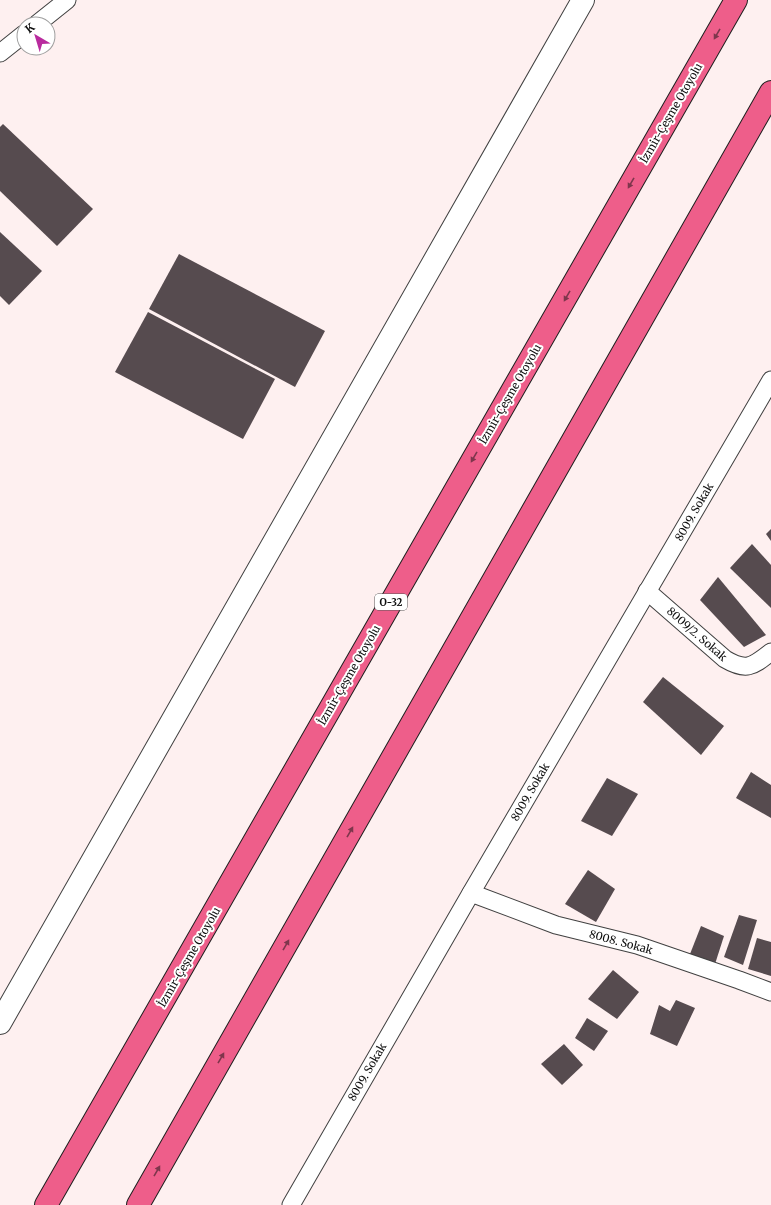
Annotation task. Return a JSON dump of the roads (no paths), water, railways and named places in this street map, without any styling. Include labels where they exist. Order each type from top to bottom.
[{"type":"highway","name":"İzmir-Çeşme Otoyolu","points":[[46,1205],[736,0]]},
{"type":"highway","points":[[138,1205],[771,92]]},
{"type":"street","points":[[47,16],[67,0]]},
{"type":"street","points":[[0,1023],[583,0]]},
{"type":"street","points":[[0,53],[16,40]]},
{"type":"street","name":"8009. Sokak","points":[[291,1205],[471,893],[771,380]]},
{"type":"street","name":"8009/2. Sokak","points":[[648,591],[725,659],[736,665],[748,666],[757,662],[771,652]]},
{"type":"street","name":"8008. Sokak","points":[[471,893],[556,926],[637,945],[771,992]]}]
